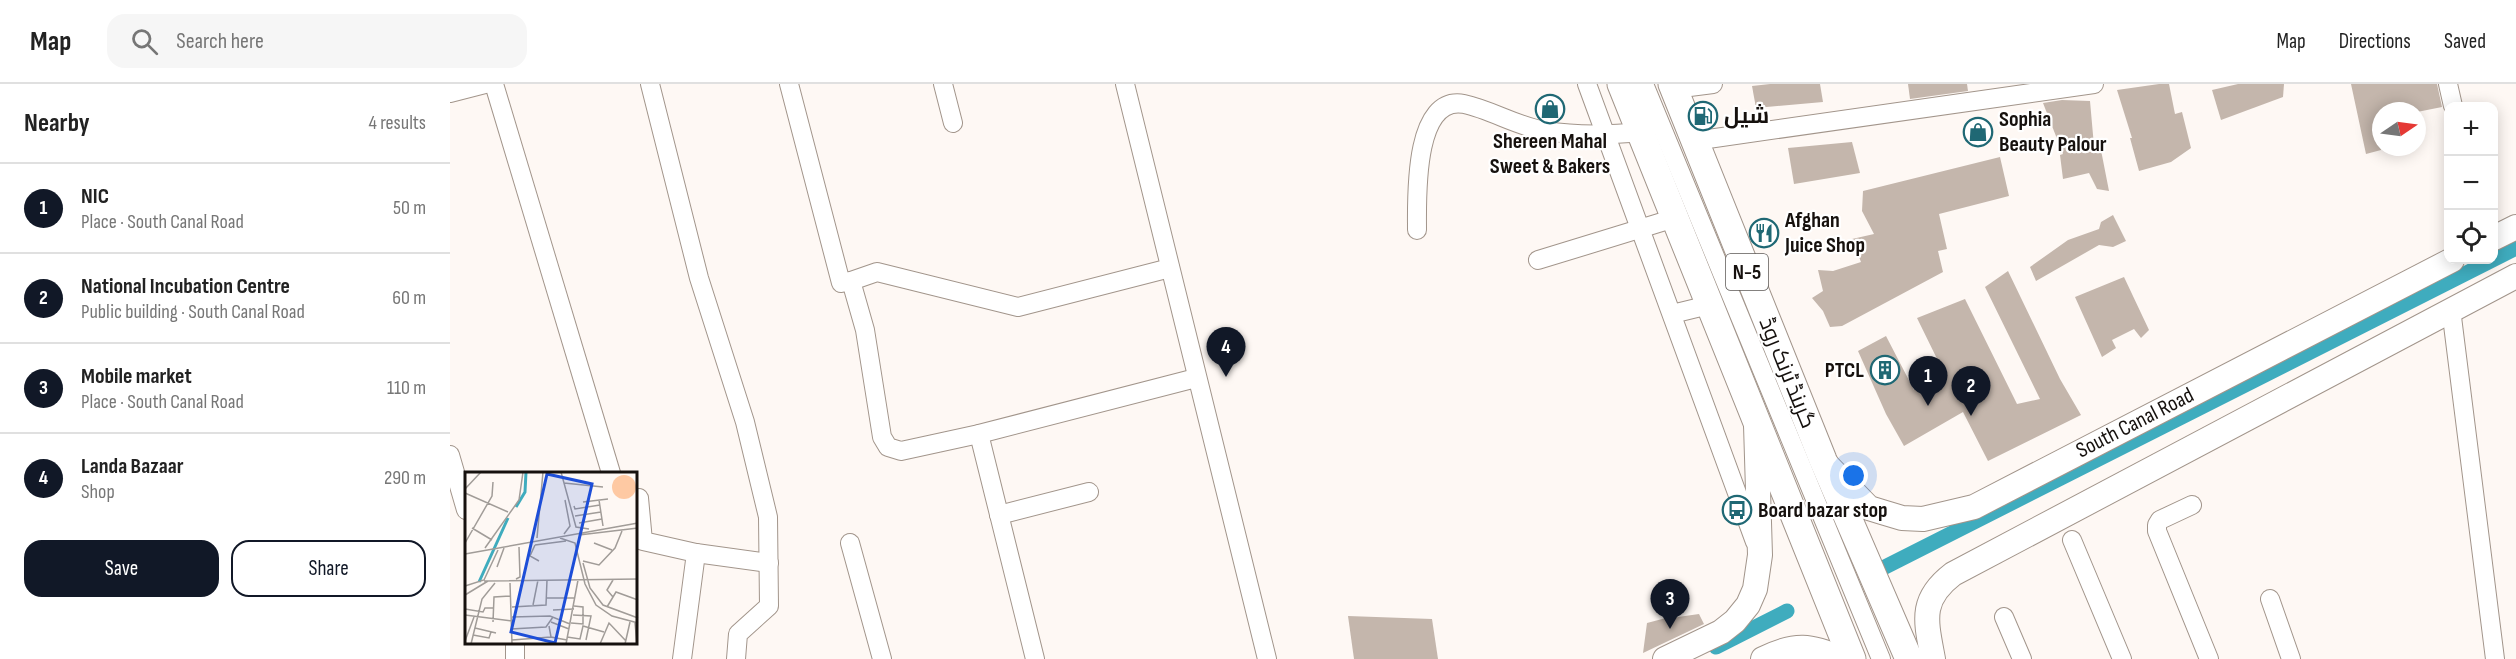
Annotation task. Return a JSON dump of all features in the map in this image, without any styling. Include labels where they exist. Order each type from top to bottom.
[{"type":"highway","name":"N-5","points":[[1621,84],[1642,132],[1708,306],[1839,628],[1842,658]]},
{"type":"highway","name":"گرینڈ ٹرنک روڈ","points":[[1659,87],[1694,141],[1822,460],[1909,659]]},
{"type":"main road","points":[[2498,235],[2516,226]]},
{"type":"main road","name":"South Canal Road","points":[[1822,460],[1869,508],[1902,518],[1923,519],[1974,507],[2444,264]]},
{"type":"main road","points":[[1933,659],[1926,618],[1928,602],[1934,591],[1953,574],[2516,276]]},
{"type":"main road","points":[[1665,659],[1721,632],[1735,621],[1748,605],[1755,589],[1760,555],[1756,425]]},
{"type":"main road","points":[[1763,659],[1799,647],[1815,647],[1842,658]]},
{"type":"street","points":[[450,93],[485,84]]},
{"type":"street","points":[[494,84],[611,472]]},
{"type":"street","points":[[650,84],[699,278],[745,422],[768,517],[770,606],[738,634],[736,659]]},
{"type":"street","points":[[789,84],[841,283],[877,272],[1018,307],[1170,268]]},
{"type":"street","points":[[943,84],[953,123]]},
{"type":"street","points":[[1125,84],[1267,659]]},
{"type":"street","points":[[1587,84],[1760,555]]},
{"type":"street","points":[[1713,84],[1659,87],[1881,659]]},
{"type":"street","points":[[1694,141],[2006,91],[2094,84]]},
{"type":"street","points":[[2448,84],[2452,102]]},
{"type":"street","points":[[1417,230],[1418,161],[1433,117],[1445,105],[1462,104],[1545,131],[1606,135],[1642,132]]},
{"type":"street","points":[[1538,260],[1675,218]]},
{"type":"street","points":[[851,281],[865,330],[882,437],[888,447],[902,451],[979,435],[1196,378]]},
{"type":"street","points":[[1672,314],[1708,306]]},
{"type":"street","points":[[2451,309],[2495,659]]},
{"type":"street","points":[[979,435],[1035,659]]},
{"type":"street","points":[[450,455],[465,507]]},
{"type":"street","points":[[999,515],[1089,492]]},
{"type":"street","points":[[638,498],[640,543],[769,563]]},
{"type":"street","points":[[2192,505],[2160,520],[2157,531],[2209,659]]},
{"type":"street","points":[[2072,540],[2122,659]]},
{"type":"street","points":[[850,543],[882,659]]},
{"type":"street","points":[[682,659],[696,553]]},
{"type":"street","points":[[2270,598],[2291,659]]},
{"type":"street","points":[[2004,617],[2022,659]]},
{"type":"street","points":[[515,644],[516,659]]},
{"type":"building","points":[[1820,84],[1823,102],[1756,108],[1752,86]]},
{"type":"building","points":[[1908,84],[1967,84],[1968,91],[1910,99]]},
{"type":"building","points":[[2169,84],[2175,114],[2182,112],[2191,148],[2171,162],[2139,171],[2130,138],[2132,138],[2117,90]]},
{"type":"building","points":[[2238,84],[2284,84],[2283,97],[2221,120],[2212,90]]},
{"type":"building","points":[[2351,84],[2437,84],[2442,107],[2426,110],[2426,102],[2372,102],[2372,152],[2366,154]]},
{"type":"building","points":[[2062,100],[2090,101],[2094,146],[2100,145],[2109,191],[2097,189],[2089,173],[2063,179],[2060,155],[2063,154],[2043,103]]},
{"type":"building","points":[[1852,142],[1860,173],[1794,184],[1788,148]]},
{"type":"building","points":[[2000,157],[2009,196],[1939,214],[1947,249],[1938,251],[1943,272],[1842,326],[1830,327],[1823,311],[1812,298],[1823,291],[1818,270],[1833,271],[1861,262],[1852,239],[1874,234],[1862,211],[1863,191]]},
{"type":"building","points":[[2113,215],[2126,241],[2113,247],[2099,245],[2036,281],[2030,267],[2068,240],[2099,229],[2101,222]]},
{"type":"building","points":[[2008,271],[2060,379],[2081,415],[1988,461],[1963,412],[1904,446],[1886,414],[1858,351],[1886,336],[1914,390],[1943,371],[1917,318],[1965,299],[2017,404],[2040,399],[1985,287]]},
{"type":"building","points":[[2124,277],[2149,330],[2141,338],[2134,329],[2112,340],[2116,348],[2102,357],[2075,297]]},
{"type":"building","points":[[1699,614],[1704,624],[1643,653],[1647,623]]},
{"type":"building","points":[[1348,616],[1432,619],[1438,659],[1354,659]]},
{"type":"waterway","points":[[1881,569],[2516,248]]},
{"type":"waterway","points":[[1716,647],[1787,611]]},
{"type":"place","name":"Shereen Mahal Sweet & Bakers","points":[[1550,109]]},
{"type":"place","name":"شیل","points":[[1703,116]]},
{"type":"place","name":"Sophia Beauty Palour","points":[[1978,132]]},
{"type":"place","name":"Afghan Juice Shop","points":[[1764,233]]},
{"type":"place","name":"PTCL","points":[[1885,370]]},
{"type":"place","name":"Landa Bazaar","points":[[1226,377]]},
{"type":"place","name":"NIC","points":[[1928,406]]},
{"type":"place","name":"National Incubation Centre","points":[[1971,416]]},
{"type":"place","name":"Board bazar stop","points":[[1737,510]]},
{"type":"place","name":"Mobile market","points":[[1670,629]]}]
